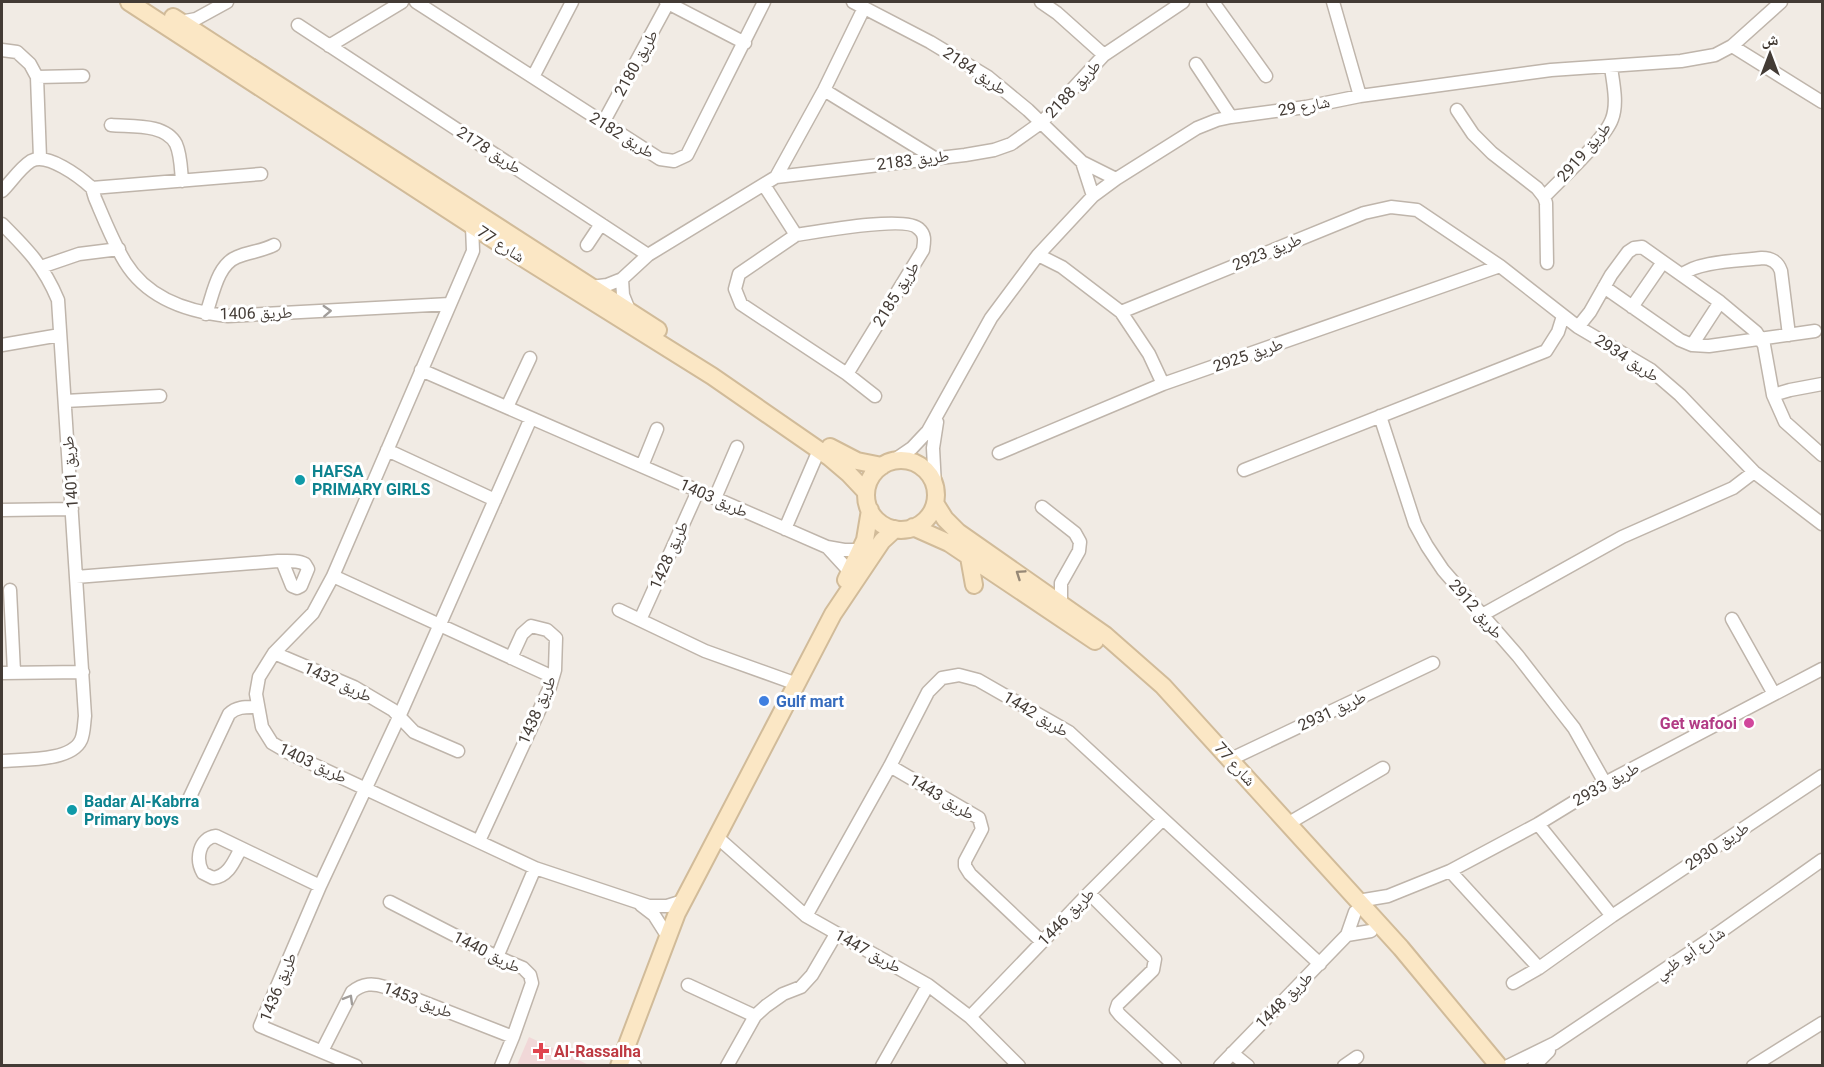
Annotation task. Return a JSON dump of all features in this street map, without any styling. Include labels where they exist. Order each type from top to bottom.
[{"type":"street","name":"شارع 77","points":[[129,2],[472,226],[712,376],[819,450],[849,474],[866,492]]},
{"type":"street","name":"شارع 77","points":[[149,2],[628,310],[834,450],[857,461],[888,463]]},
{"type":"street","points":[[180,22],[200,17],[227,2]]},
{"type":"street","points":[[329,46],[402,2]]},
{"type":"street","name":"طريق 2182","points":[[416,2],[660,159],[674,161],[687,155],[764,2]]},
{"type":"street","points":[[533,77],[572,2]]},
{"type":"street","name":"طريق 2180","points":[[603,123],[667,2],[745,43]]},
{"type":"street","name":"طريق 2184","points":[[853,2],[930,42],[988,77],[1042,122],[1082,162],[1116,179]]},
{"type":"street","name":"طريق 2188","points":[[1041,2],[1057,13],[1104,55]]},
{"type":"street","name":"طريق 2188","points":[[1042,122],[1104,55],[1183,2]]},
{"type":"street","points":[[1213,2],[1266,76]]},
{"type":"street","points":[[1337,2],[1360,96]]},
{"type":"street","name":"شارع 29","points":[[888,463],[920,440],[940,412],[991,318],[1038,255],[1093,196],[1197,128],[1231,117],[1306,107],[1360,96],[1551,70],[1681,62],[1715,55],[1732,46],[1781,2]]},
{"type":"street","name":"طريق 2183","points":[[776,177],[824,90],[864,8]]},
{"type":"street","points":[[200,17],[198,26],[200,34]]},
{"type":"street","name":"طريق 2178","points":[[298,25],[648,255]]},
{"type":"street","points":[[1732,46],[1822,102]]},
{"type":"street","points":[[2,50],[17,52],[30,64],[37,77],[40,158]]},
{"type":"street","points":[[1196,64],[1231,117]]},
{"type":"street","name":"طريق 2919","points":[[1544,197],[1600,137],[1613,118],[1615,106],[1611,67]]},
{"type":"street","points":[[37,77],[83,76]]},
{"type":"street","points":[[824,90],[933,157]]},
{"type":"street","name":"طريق 2919","points":[[1456,110],[1482,144],[1537,188],[1544,197],[1547,263]]},
{"type":"street","name":"طريق 2183","points":[[591,287],[607,285],[622,279],[648,255],[776,177],[994,150],[1011,144],[1042,122]]},
{"type":"street","points":[[111,125],[157,129],[165,132],[176,144],[182,182]]},
{"type":"street","points":[[2,191],[30,162],[40,158],[51,160],[92,188],[261,174]]},
{"type":"street","name":"طريق 2184","points":[[1082,162],[1093,196]]},
{"type":"street","points":[[764,185],[795,235]]},
{"type":"street","name":"طريق 1406","points":[[92,188],[125,262],[139,280],[179,306],[206,314],[228,316],[450,304]]},
{"type":"street","name":"طريق 2923","points":[[1121,312],[1364,213],[1391,207],[1417,210]]},
{"type":"street","name":"طريق 2934","points":[[1417,210],[1500,266],[1578,327],[1651,370],[1680,395],[1754,472],[1822,524]]},
{"type":"street","name":"طريق 2185","points":[[847,374],[923,250],[924,237],[918,227],[908,223],[795,235],[739,274],[735,289],[741,304],[847,374],[875,396]]},
{"type":"street","name":"طريق 1401","points":[[2,224],[33,255],[50,280],[58,300],[85,716],[81,740],[69,751],[52,757],[2,761]]},
{"type":"street","points":[[587,245],[601,224]]},
{"type":"street","name":"طريق 1403","points":[[472,226],[473,251],[333,576],[313,613],[274,653],[259,677],[256,694],[262,727],[272,743],[535,868],[640,904],[658,907],[683,901]]},
{"type":"street","points":[[473,251],[496,241]]},
{"type":"street","points":[[206,314],[221,271],[226,264],[234,258],[274,245]]},
{"type":"street","points":[[1578,327],[1590,312],[1611,275],[1634,248],[1646,249],[1720,302],[1749,325],[1761,339],[1773,395],[1785,422],[1822,455]]},
{"type":"street","points":[[41,267],[79,254],[119,249]]},
{"type":"street","points":[[1038,255],[1062,267],[1121,312],[1149,354],[1163,384]]},
{"type":"street","points":[[1682,275],[1688,270],[1701,266],[1762,258],[1770,259],[1777,264],[1780,271],[1788,335]]},
{"type":"street","points":[[1632,307],[1663,262]]},
{"type":"street","name":"طريق 2925","points":[[999,453],[1163,384],[1500,266]]},
{"type":"street","points":[[622,279],[623,295],[628,310]]},
{"type":"street","points":[[1604,287],[1692,345],[1709,346],[1815,331]]},
{"type":"street","points":[[1692,345],[1720,302]]},
{"type":"street","points":[[1244,470],[1546,351],[1558,332],[1563,316]]},
{"type":"street","points":[[2,345],[60,335]]},
{"type":"street","points":[[507,407],[530,358]]},
{"type":"street","name":"طريق 1403","points":[[422,370],[827,547],[861,550]]},
{"type":"street","points":[[1773,395],[1822,384]]},
{"type":"street","points":[[65,400],[160,396]]},
{"type":"street","name":"شارع 29","points":[[935,486],[933,448],[940,412]]},
{"type":"street","points":[[399,717],[531,417]]},
{"type":"street","name":"طريق 2912","points":[[1380,417],[1415,524],[1443,570],[1574,728],[1605,783]]},
{"type":"street","points":[[642,466],[657,429]]},
{"type":"street","points":[[715,498],[737,447]]},
{"type":"street","points":[[387,450],[495,500]]},
{"type":"street","points":[[785,529],[819,450]]},
{"type":"street","points":[[833,614],[868,530],[870,510],[866,492],[874,473],[888,463],[904,460],[924,468],[931,476],[935,486],[935,504],[927,518],[913,527],[895,529],[880,522],[870,510]]},
{"type":"street","points":[[1482,615],[1622,537],[1733,488],[1754,472]]},
{"type":"street","name":"طريق 1428","points":[[640,620],[698,491]]},
{"type":"street","name":"شارع 77","points":[[935,504],[958,532],[1105,635],[1163,686],[1289,823],[1356,907]]},
{"type":"street","points":[[1042,507],[1075,533],[1080,542],[1079,551],[1061,582],[1061,604]]},
{"type":"street","points":[[2,510],[72,509]]},
{"type":"street","name":"شارع 77","points":[[913,527],[940,538],[969,557],[1100,644],[1128,668],[1183,722],[1327,878],[1430,982],[1499,1065]]},
{"type":"street","points":[[625,1063],[668,936],[683,901],[833,614],[877,548],[895,529]]},
{"type":"street","name":"طريق 1403","points":[[827,547],[850,572]]},
{"type":"street","points":[[969,557],[974,585]]},
{"type":"street","points":[[76,577],[282,561]]},
{"type":"street","points":[[333,576],[553,677]]},
{"type":"street","points":[[1039,587],[1061,582]]},
{"type":"street","points":[[10,590],[8,673],[83,672]]},
{"type":"street","points":[[619,610],[705,651],[797,684]]},
{"type":"street","points":[[1732,619],[1774,694]]},
{"type":"street","name":"طريق 1438","points":[[479,841],[553,677],[557,642],[554,635],[537,626],[526,629],[511,658]]},
{"type":"street","name":"طريق 1432","points":[[274,653],[354,687],[387,706],[414,732],[458,751]]},
{"type":"street","name":"طريق 2931","points":[[1231,759],[1433,663]]},
{"type":"street","name":"طريق 2933","points":[[1356,907],[1450,871],[1538,824],[1605,783],[1822,669]]},
{"type":"street","name":"طريق 1442","points":[[806,916],[890,766],[928,692],[942,678],[959,675],[978,680],[1069,732],[1320,964]]},
{"type":"street","points":[[188,801],[229,714],[241,707],[257,707]]},
{"type":"street","name":"طريق 1436","points":[[356,1065],[260,1026],[320,886],[399,717]]},
{"type":"street","name":"طريق 1443","points":[[890,766],[979,818],[982,825],[981,832],[964,861],[965,866],[970,874],[1042,942]]},
{"type":"street","points":[[1289,823],[1383,768]]},
{"type":"street","name":"طريق 2930","points":[[1513,983],[1539,968],[1612,916],[1822,776]]},
{"type":"street","name":"طريق 1446","points":[[970,1017],[1163,819]]},
{"type":"street","points":[[1538,824],[1612,916]]},
{"type":"street","name":"طريق 1447","points":[[717,837],[806,916],[928,985],[970,1017],[1019,1065]]},
{"type":"street","points":[[241,848],[320,886]]},
{"type":"street","name":"شارع أبو ظبي","points":[[1508,1065],[1555,1043],[1700,946],[1822,860]]},
{"type":"street","points":[[497,957],[535,868]]},
{"type":"street","points":[[1450,871],[1539,968]]},
{"type":"street","points":[[1089,893],[1153,955],[1155,963],[1153,970],[1118,1004],[1116,1010],[1175,1065]]},
{"type":"street","points":[[1347,935],[1373,925],[1380,907],[1388,896]]},
{"type":"street","name":"طريق 1440","points":[[390,902],[523,968],[530,975],[532,983],[501,1065]]},
{"type":"street","name":"طريق 1403","points":[[640,904],[654,915],[668,936]]},
{"type":"street","name":"طريق 1448","points":[[1220,1065],[1347,935],[1356,907]]},
{"type":"street","name":"شارع 77","points":[[1373,925],[1482,1065]]},
{"type":"street","points":[[727,1065],[755,1016],[783,994],[801,987],[812,975],[836,934]]},
{"type":"street","name":"طريق 1453","points":[[322,1051],[352,992],[358,987],[371,984],[385,987],[513,1037]]},
{"type":"street","points":[[688,985],[755,1016]]},
{"type":"street","points":[[882,1065],[928,985]]},
{"type":"street","points":[[1753,1065],[1822,1023]]},
{"type":"street","name":"شارع أبو ظبي","points":[[1534,1065],[1555,1043]]},
{"type":"street","points":[[1232,1053],[1248,1065]]},
{"type":"street","points":[[1344,1065],[1357,1057]]},
{"type":"shaded area","name":"Al-Rassalha","points":[[529,1037],[589,1065],[517,1065]]},
{"type":"place","name":"HAFSA PRIMARY GIRLS","points":[[300,480]]},
{"type":"place","name":"Gulf mart","points":[[764,701]]},
{"type":"place","name":"Get wafooi","points":[[1749,723]]},
{"type":"place","name":"Badar Al-Kabrra Primary boys","points":[[72,810]]},
{"type":"place","name":"Al-Rassalha","points":[[541,1051]]}]
